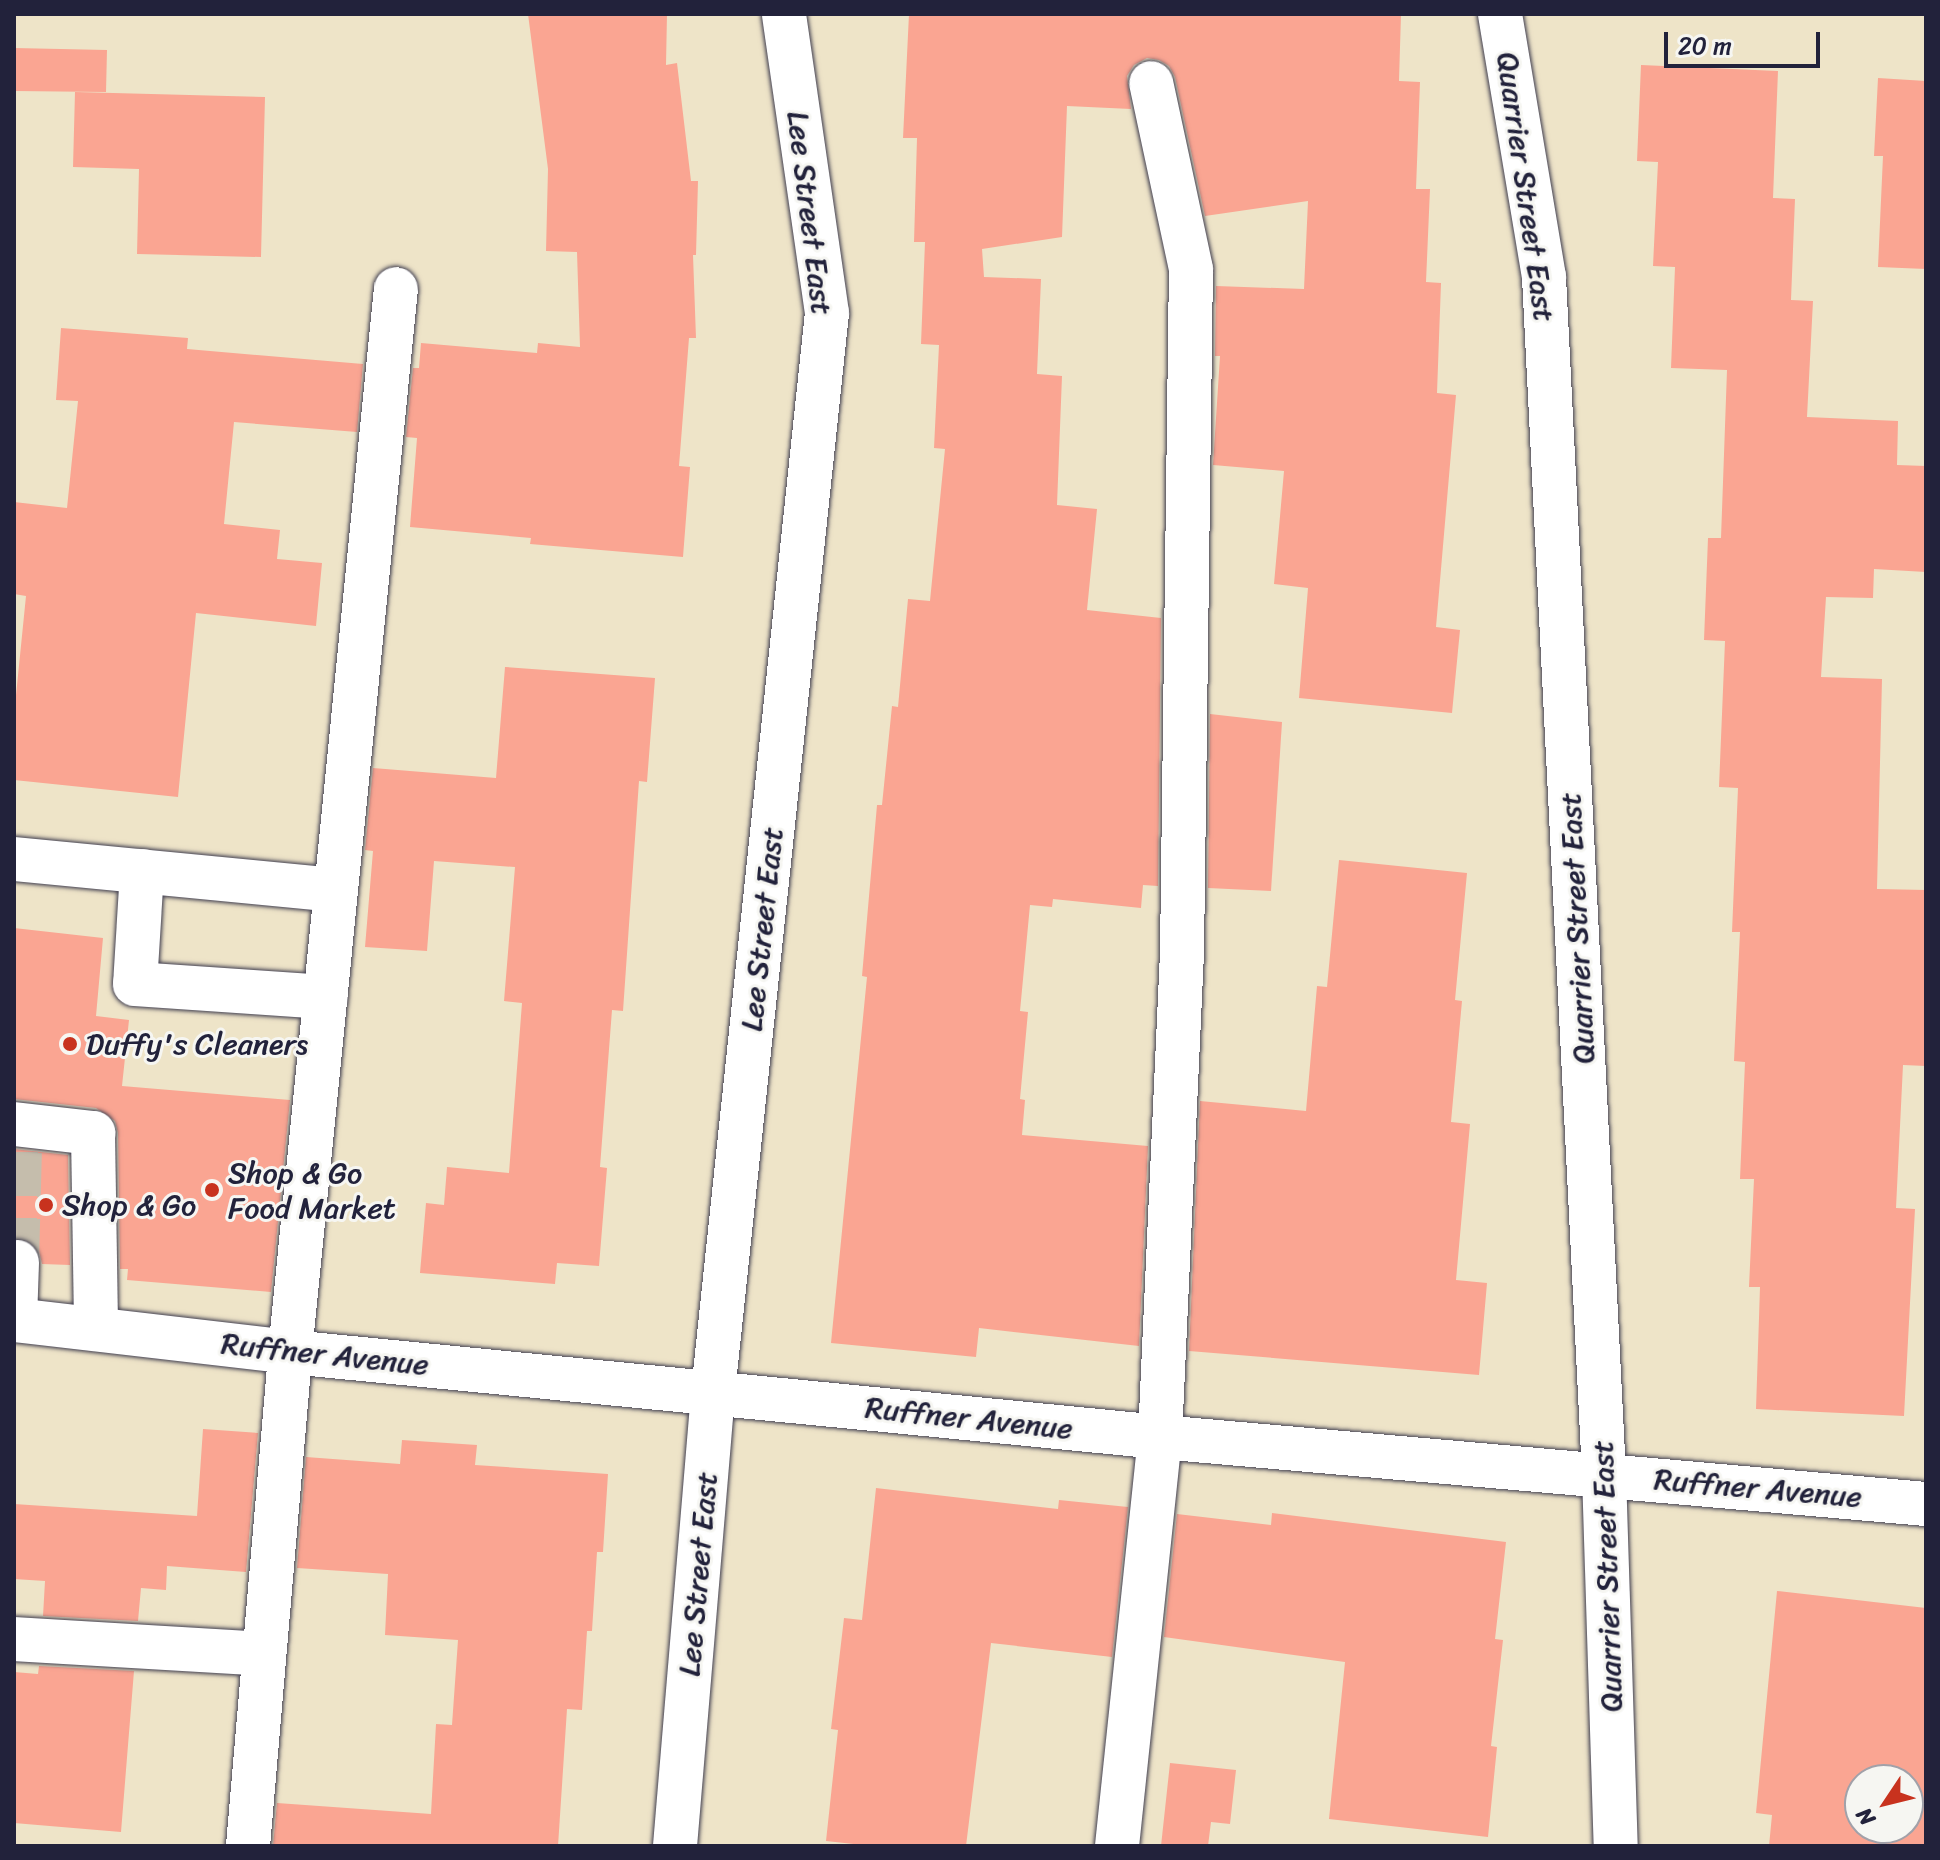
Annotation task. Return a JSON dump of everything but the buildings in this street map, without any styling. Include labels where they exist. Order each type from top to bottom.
[{"type":"street","name":"Lee Street East","points":[[675,1846],[713,1392],[827,313],[784,14]]},
{"type":"street","name":"Quarrier Street East","points":[[1500,14],[1544,277],[1604,1474],[1616,1846]]},
{"type":"street","points":[[1117,1846],[1160,1437],[1182,953],[1191,269],[1151,83]]},
{"type":"street","points":[[248,1846],[290,1352],[396,289]]},
{"type":"street","points":[[14,859],[336,890]]},
{"type":"street","points":[[142,871],[135,984],[326,997]]},
{"type":"street","points":[[18,1131],[93,1133],[96,1329]]},
{"type":"street","points":[[15,1320],[17,1262]]},
{"type":"street","name":"Ruffner Avenue","points":[[15,1320],[290,1352],[1160,1437],[1926,1504]]},
{"type":"street","points":[[14,1639],[264,1654]]},
{"type":"tunnel","points":[[17,1262],[20,1144]]},
{"type":"place","name":"Duffy's Cleaners","points":[[70,1044]]},
{"type":"place","name":"Shop & Go Food Market","points":[[212,1190]]},
{"type":"place","name":"Shop & Go","points":[[46,1205]]}]
